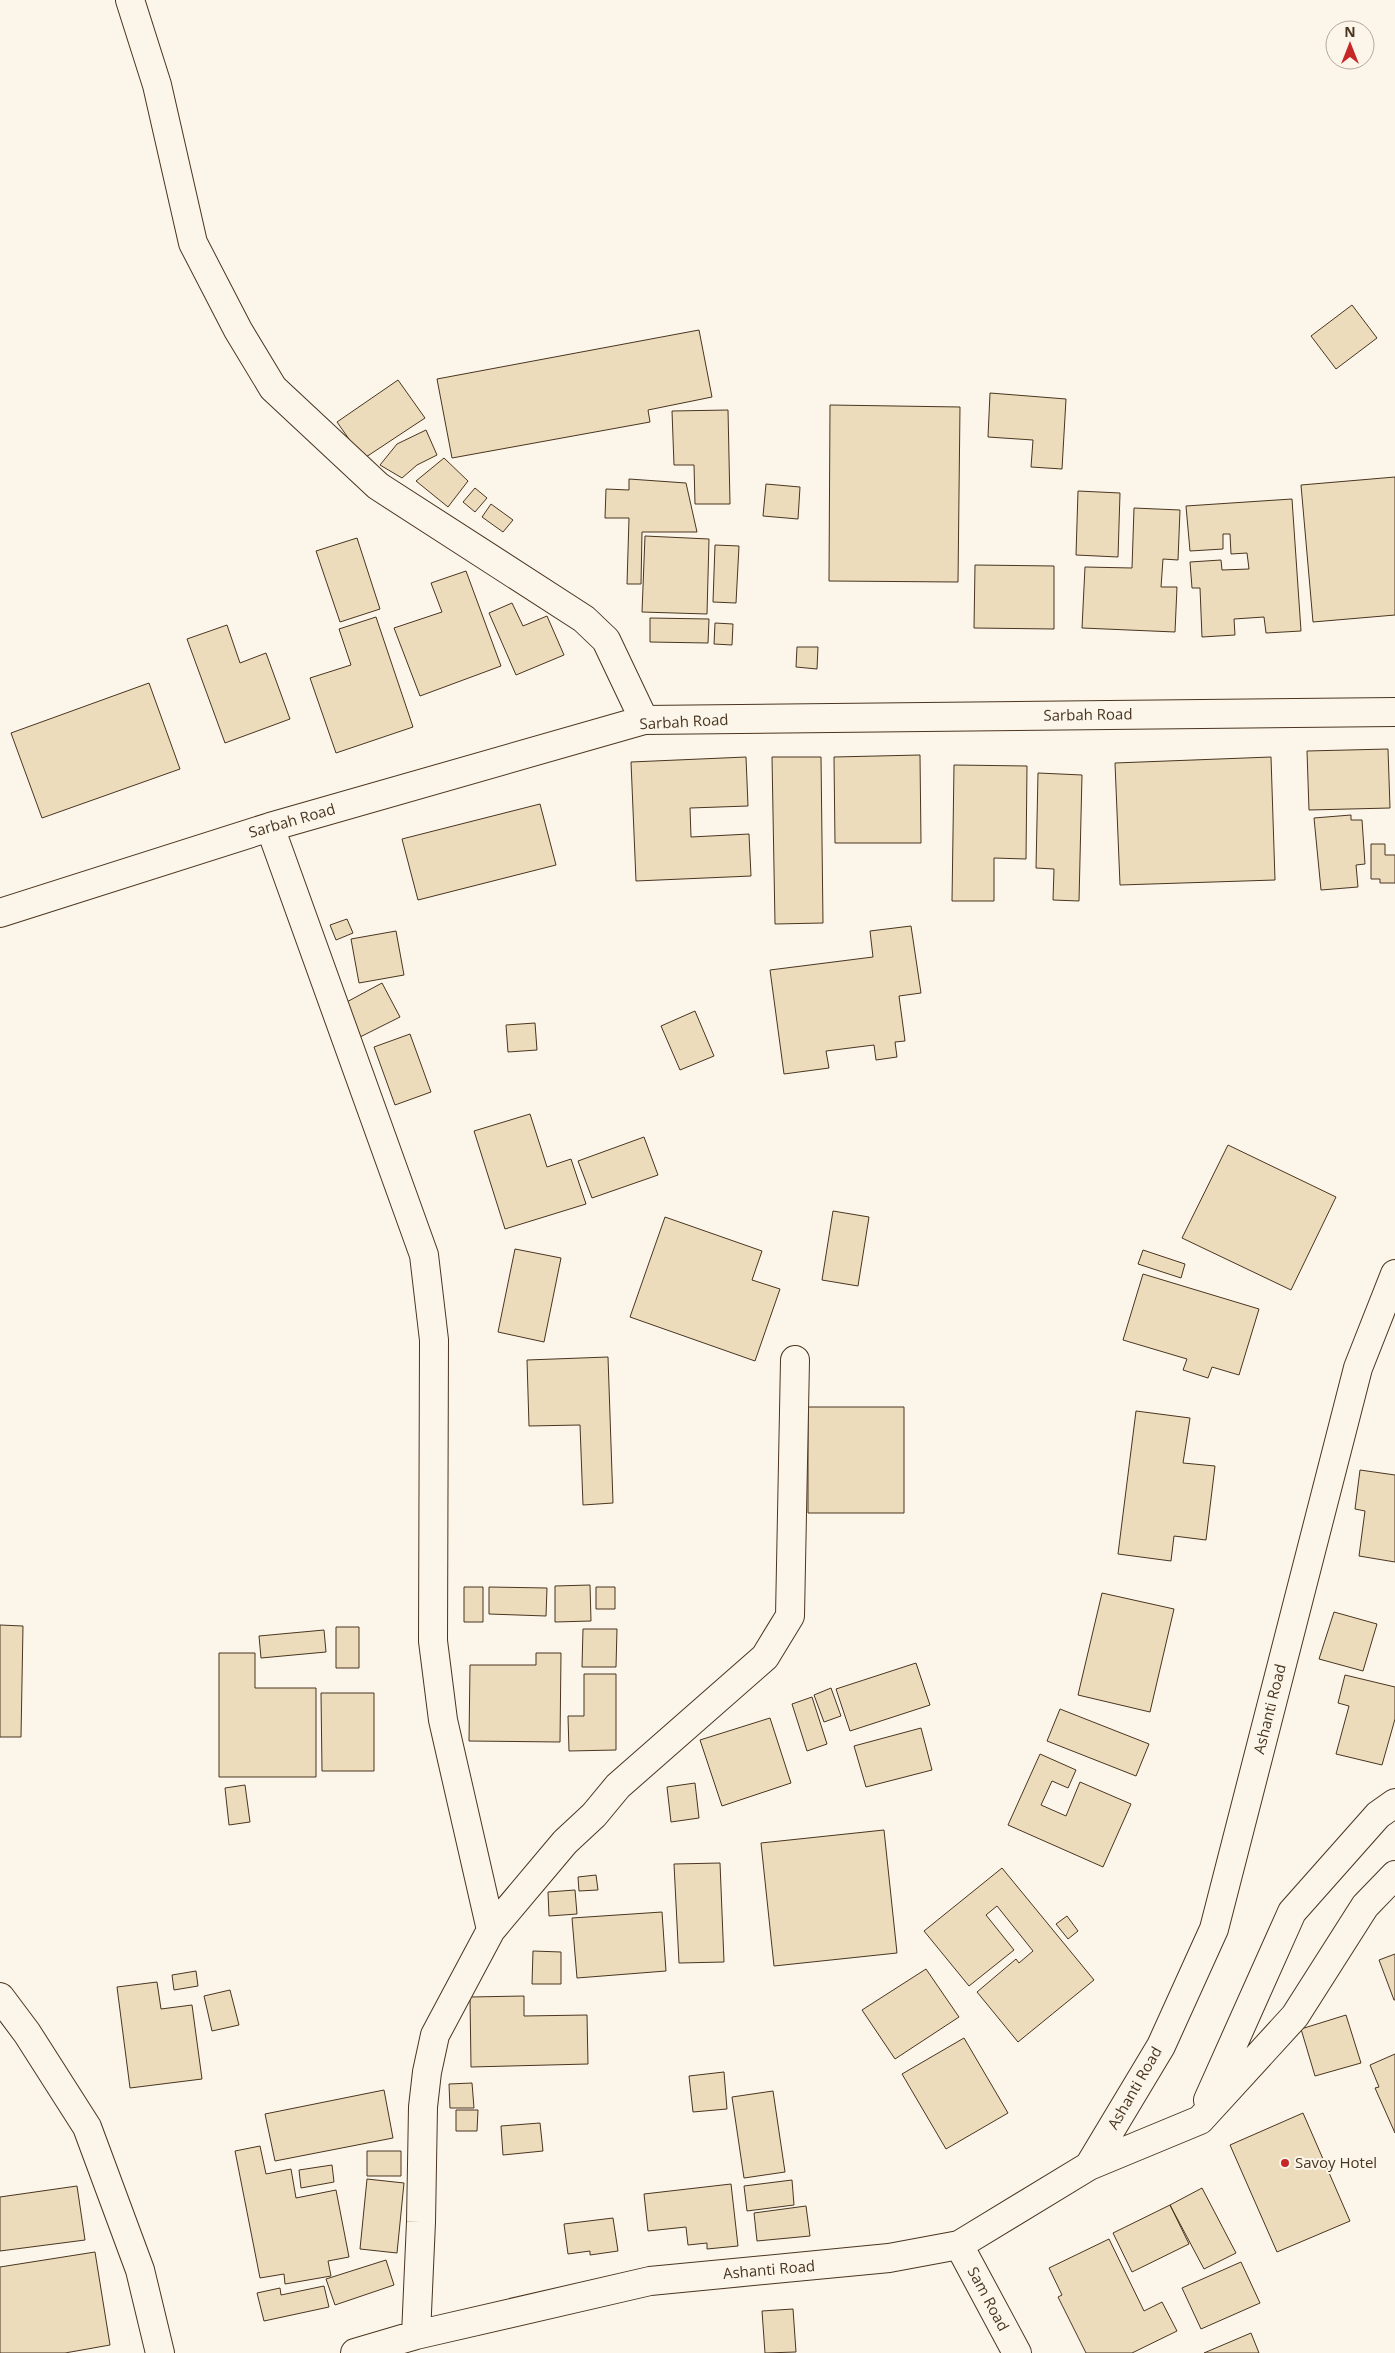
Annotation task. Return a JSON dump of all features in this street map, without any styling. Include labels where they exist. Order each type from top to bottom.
[{"type":"street","points":[[130,0],[157,85],[193,243],[238,330],[273,388],[378,486],[584,619],[606,640],[644,720]]},
{"type":"street","name":"Sarbah Road","points":[[0,913],[270,826],[644,720],[1395,712]]},
{"type":"street","points":[[270,826],[424,1255],[434,1340],[433,1641],[443,1720],[491,1930]]},
{"type":"street","name":"Ashanti Road","points":[[355,2353],[416,2335],[650,2281],[889,2258],[959,2245],[1089,2166],[1161,2046],[1214,1929],[1358,1368],[1395,1274]]},
{"type":"street","points":[[416,2335],[423,2107],[427,2072],[436,2035],[491,1930],[565,1842],[594,1815],[618,1786],[765,1657],[790,1616],[795,1360]]},
{"type":"street","points":[[1200,2120],[1292,1912],[1378,1815],[1395,1804]]},
{"type":"street","points":[[1089,2166],[1200,2120],[1295,2016],[1365,1906],[1395,1874]]},
{"type":"street","points":[[0,1997],[27,2032],[87,2127],[140,2270],[160,2353]]},
{"type":"street","name":"Sam Road","points":[[959,2245],[1017,2353]]},
{"type":"building","points":[[1352,305],[1377,338],[1336,369],[1311,336]]},
{"type":"building","points":[[699,330],[712,397],[648,410],[650,422],[452,458],[437,379]]},
{"type":"building","points":[[398,380],[425,418],[363,459],[337,422]]},
{"type":"building","points":[[990,393],[1066,399],[1062,469],[1031,467],[1033,440],[988,437]]},
{"type":"building","points":[[830,405],[960,407],[958,582],[829,581]]},
{"type":"building","points":[[728,410],[730,504],[695,504],[694,465],[674,465],[672,411]]},
{"type":"building","points":[[426,430],[437,455],[417,465],[402,478],[380,465],[397,444]]},
{"type":"building","points":[[444,458],[468,481],[448,507],[416,481]]},
{"type":"building","points":[[1395,477],[1395,615],[1313,622],[1301,485]]},
{"type":"building","points":[[629,479],[686,483],[697,532],[642,532],[641,584],[627,584],[629,518],[605,518],[606,489],[629,490]]},
{"type":"building","points":[[766,484],[800,487],[798,519],[763,516]]},
{"type":"building","points":[[475,488],[487,498],[475,512],[463,502]]},
{"type":"building","points":[[1078,491],[1120,493],[1118,557],[1076,555]]},
{"type":"building","points":[[1292,499],[1301,631],[1266,633],[1264,617],[1234,619],[1235,635],[1202,637],[1200,588],[1192,588],[1190,562],[1221,560],[1222,570],[1249,569],[1247,553],[1231,554],[1230,534],[1223,534],[1223,549],[1190,551],[1186,506]]},
{"type":"building","points":[[491,504],[513,520],[503,532],[482,517]]},
{"type":"building","points":[[1134,508],[1180,510],[1178,560],[1163,559],[1161,587],[1177,587],[1175,632],[1082,628],[1085,567],[1132,568]]},
{"type":"building","points":[[645,536],[709,539],[707,614],[642,612]]},
{"type":"building","points":[[357,538],[380,609],[340,622],[316,551]]},
{"type":"building","points":[[715,545],[739,546],[736,603],[713,602]]},
{"type":"building","points":[[975,565],[1054,566],[1054,629],[974,628]]},
{"type":"building","points":[[466,571],[501,666],[420,696],[394,628],[442,612],[431,583]]},
{"type":"building","points":[[512,603],[523,626],[547,616],[564,655],[516,675],[489,613]]},
{"type":"building","points":[[376,617],[413,727],[336,753],[310,678],[351,665],[339,629]]},
{"type":"building","points":[[650,618],[709,619],[708,643],[650,642]]},
{"type":"building","points":[[715,623],[733,624],[732,645],[714,644]]},
{"type":"building","points":[[227,625],[240,663],[266,653],[290,719],[225,743],[187,639]]},
{"type":"building","points":[[797,647],[818,647],[817,669],[796,667]]},
{"type":"building","points":[[149,683],[180,769],[42,818],[11,733]]},
{"type":"building","points":[[1388,749],[1390,808],[1309,810],[1307,751]]},
{"type":"building","points":[[920,755],[921,843],[835,843],[834,757]]},
{"type":"building","points":[[746,757],[748,806],[690,808],[691,837],[749,834],[751,876],[636,881],[631,762]]},
{"type":"building","points":[[772,757],[821,757],[823,923],[775,924]]},
{"type":"building","points":[[1271,757],[1275,880],[1120,885],[1115,763]]},
{"type":"building","points":[[954,765],[1027,766],[1026,859],[994,858],[994,901],[952,901]]},
{"type":"building","points":[[1038,773],[1082,775],[1079,901],[1053,900],[1054,869],[1036,868]]},
{"type":"building","points":[[540,804],[556,865],[418,900],[402,839]]},
{"type":"building","points":[[1351,815],[1351,820],[1362,820],[1365,864],[1356,865],[1358,887],[1321,890],[1314,818]]},
{"type":"building","points":[[1371,844],[1385,844],[1385,855],[1395,855],[1395,883],[1380,883],[1380,879],[1371,879]]},
{"type":"building","points":[[347,919],[353,933],[336,940],[330,925]]},
{"type":"building","points":[[911,926],[921,993],[899,996],[905,1041],[895,1042],[897,1057],[876,1060],[874,1045],[826,1051],[829,1068],[784,1074],[770,970],[873,957],[870,931]]},
{"type":"building","points":[[396,931],[404,975],[359,983],[351,939]]},
{"type":"building","points":[[382,983],[400,1017],[360,1037],[343,1004]]},
{"type":"building","points":[[695,1011],[714,1056],[680,1070],[661,1026]]},
{"type":"building","points":[[535,1023],[537,1050],[508,1052],[506,1025]]},
{"type":"building","points":[[410,1034],[431,1092],[395,1105],[374,1047]]},
{"type":"building","points":[[530,1114],[547,1167],[571,1159],[586,1204],[505,1229],[474,1131]]},
{"type":"building","points":[[644,1137],[658,1175],[592,1198],[578,1161]]},
{"type":"building","points":[[1228,1145],[1336,1197],[1291,1290],[1182,1238]]},
{"type":"building","points":[[833,1211],[869,1217],[858,1286],[822,1280]]},
{"type":"building","points":[[665,1217],[762,1251],[752,1280],[780,1289],[755,1361],[630,1317]]},
{"type":"building","points":[[515,1249],[561,1258],[544,1342],[498,1332]]},
{"type":"building","points":[[1143,1250],[1185,1264],[1181,1278],[1138,1264]]},
{"type":"building","points":[[1143,1274],[1259,1309],[1239,1375],[1212,1367],[1208,1378],[1183,1370],[1187,1359],[1123,1340]]},
{"type":"building","points":[[608,1357],[613,1503],[583,1505],[580,1425],[529,1426],[527,1360]]},
{"type":"building","points":[[808,1407],[904,1407],[904,1513],[808,1513]]},
{"type":"building","points":[[1136,1411],[1190,1418],[1183,1463],[1215,1466],[1206,1540],[1174,1536],[1171,1561],[1118,1554]]},
{"type":"building","points":[[1360,1470],[1395,1475],[1395,1562],[1359,1556],[1365,1511],[1355,1509]]},
{"type":"building","points":[[590,1585],[591,1621],[555,1622],[555,1586]]},
{"type":"building","points":[[464,1587],[483,1587],[483,1622],[464,1622]]},
{"type":"building","points":[[489,1587],[547,1588],[546,1616],[489,1614]]},
{"type":"building","points":[[596,1587],[615,1587],[615,1609],[596,1609]]},
{"type":"building","points":[[1102,1593],[1174,1609],[1150,1712],[1078,1695]]},
{"type":"building","points":[[1334,1612],[1377,1624],[1363,1671],[1319,1659]]},
{"type":"building","points":[[0,1625],[23,1626],[21,1737],[0,1737]]},
{"type":"building","points":[[336,1627],[359,1627],[359,1668],[336,1668]]},
{"type":"building","points":[[583,1629],[617,1629],[616,1667],[582,1667]]},
{"type":"building","points":[[324,1630],[326,1652],[261,1658],[259,1636]]},
{"type":"building","points":[[219,1653],[255,1653],[255,1688],[316,1688],[316,1777],[219,1777]]},
{"type":"building","points":[[536,1653],[561,1653],[560,1742],[469,1741],[470,1665],[536,1665]]},
{"type":"building","points":[[916,1663],[930,1705],[850,1731],[836,1689]]},
{"type":"building","points":[[584,1674],[616,1674],[616,1750],[569,1751],[568,1716],[584,1716]]},
{"type":"building","points":[[1345,1675],[1395,1687],[1395,1719],[1382,1765],[1336,1754],[1349,1706],[1338,1703]]},
{"type":"building","points":[[831,1688],[841,1716],[824,1722],[814,1695]]},
{"type":"building","points":[[321,1693],[374,1693],[374,1771],[322,1771]]},
{"type":"building","points":[[812,1697],[827,1744],[807,1751],[792,1704]]},
{"type":"building","points":[[1060,1709],[1149,1744],[1136,1776],[1047,1741]]},
{"type":"building","points":[[770,1718],[791,1783],[722,1806],[700,1740]]},
{"type":"building","points":[[921,1728],[932,1770],[866,1787],[854,1746]]},
{"type":"building","points":[[1040,1754],[1076,1770],[1068,1788],[1052,1781],[1041,1805],[1066,1816],[1080,1782],[1131,1804],[1103,1867],[1008,1825]]},
{"type":"building","points":[[695,1783],[699,1818],[671,1822],[667,1787]]},
{"type":"building","points":[[245,1785],[250,1822],[229,1825],[225,1788]]},
{"type":"building","points":[[884,1830],[897,1953],[774,1966],[761,1843]]},
{"type":"building","points":[[720,1863],[724,1962],[679,1963],[674,1864]]},
{"type":"building","points":[[1002,1868],[1094,1980],[1018,2042],[977,1992],[1016,1959],[1019,1963],[1033,1951],[997,1906],[986,1915],[1014,1950],[969,1986],[924,1931]]},
{"type":"building","points":[[596,1875],[598,1890],[579,1891],[578,1877]]},
{"type":"building","points":[[575,1890],[577,1914],[549,1916],[548,1892]]},
{"type":"building","points":[[662,1912],[666,1971],[577,1978],[572,1918]]},
{"type":"building","points":[[1067,1916],[1078,1931],[1068,1939],[1056,1924]]},
{"type":"building","points":[[533,1951],[561,1952],[561,1984],[532,1984]]},
{"type":"building","points":[[1395,1954],[1395,2000],[1394,2000],[1379,1960]]},
{"type":"building","points":[[926,1969],[959,2017],[895,2059],[862,2010]]},
{"type":"building","points":[[196,1971],[198,1986],[174,1990],[172,1975]]},
{"type":"building","points":[[157,1982],[161,2009],[192,2005],[202,2079],[130,2088],[117,1987]]},
{"type":"building","points":[[230,1990],[239,2025],[212,2031],[204,1996]]},
{"type":"building","points":[[524,1996],[524,2016],[587,2015],[588,2064],[471,2067],[470,1997]]},
{"type":"building","points":[[1346,2015],[1361,2063],[1315,2076],[1301,2029]]},
{"type":"building","points":[[964,2038],[1008,2113],[946,2149],[902,2074]]},
{"type":"building","points":[[1395,2054],[1395,2133],[1375,2088],[1379,2087],[1370,2065]]},
{"type":"building","points":[[724,2072],[727,2109],[693,2112],[689,2076]]},
{"type":"building","points":[[472,2083],[474,2108],[450,2108],[449,2084]]},
{"type":"building","points":[[384,2090],[393,2138],[275,2161],[265,2114]]},
{"type":"building","points":[[773,2091],[785,2172],[744,2178],[732,2097]]},
{"type":"building","points":[[456,2110],[478,2110],[477,2131],[456,2131]]},
{"type":"building","points":[[1303,2113],[1350,2221],[1277,2252],[1230,2145]]},
{"type":"building","points":[[540,2123],[543,2151],[503,2155],[501,2126]]},
{"type":"building","points":[[260,2146],[266,2174],[291,2169],[296,2198],[336,2190],[349,2257],[328,2261],[331,2276],[285,2284],[284,2274],[260,2278],[235,2151]]},
{"type":"building","points":[[367,2151],[401,2151],[401,2176],[367,2176]]},
{"type":"building","points":[[332,2165],[334,2182],[301,2188],[299,2170]]},
{"type":"building","points":[[367,2179],[404,2183],[397,2253],[360,2249]]},
{"type":"building","points":[[792,2180],[794,2205],[747,2211],[744,2186]]},
{"type":"building","points":[[731,2184],[738,2246],[707,2249],[707,2243],[688,2245],[686,2227],[648,2231],[644,2194]]},
{"type":"building","points":[[77,2186],[85,2240],[0,2251],[0,2197]]},
{"type":"building","points":[[1202,2188],[1236,2253],[1204,2269],[1170,2205]]},
{"type":"building","points":[[1170,2205],[1189,2244],[1132,2272],[1113,2233]]},
{"type":"building","points":[[806,2206],[810,2236],[757,2241],[754,2213]]},
{"type":"building","points":[[613,2218],[618,2251],[590,2255],[590,2251],[568,2254],[564,2224]]},
{"type":"building","points":[[1109,2239],[1144,2311],[1162,2302],[1177,2331],[1132,2353],[1086,2353],[1058,2297],[1062,2295],[1049,2268]]},
{"type":"building","points":[[95,2252],[110,2345],[65,2353],[0,2353],[0,2267]]},
{"type":"building","points":[[386,2260],[394,2285],[335,2305],[326,2279]]},
{"type":"building","points":[[1241,2262],[1260,2303],[1201,2329],[1182,2288]]},
{"type":"building","points":[[324,2286],[329,2307],[264,2321],[257,2293],[280,2288],[281,2295]]},
{"type":"building","points":[[793,2309],[796,2352],[765,2353],[762,2311]]},
{"type":"building","points":[[1251,2333],[1259,2353],[1204,2353]]},
{"type":"place","name":"Savoy Hotel","points":[[1285,2163]]}]
